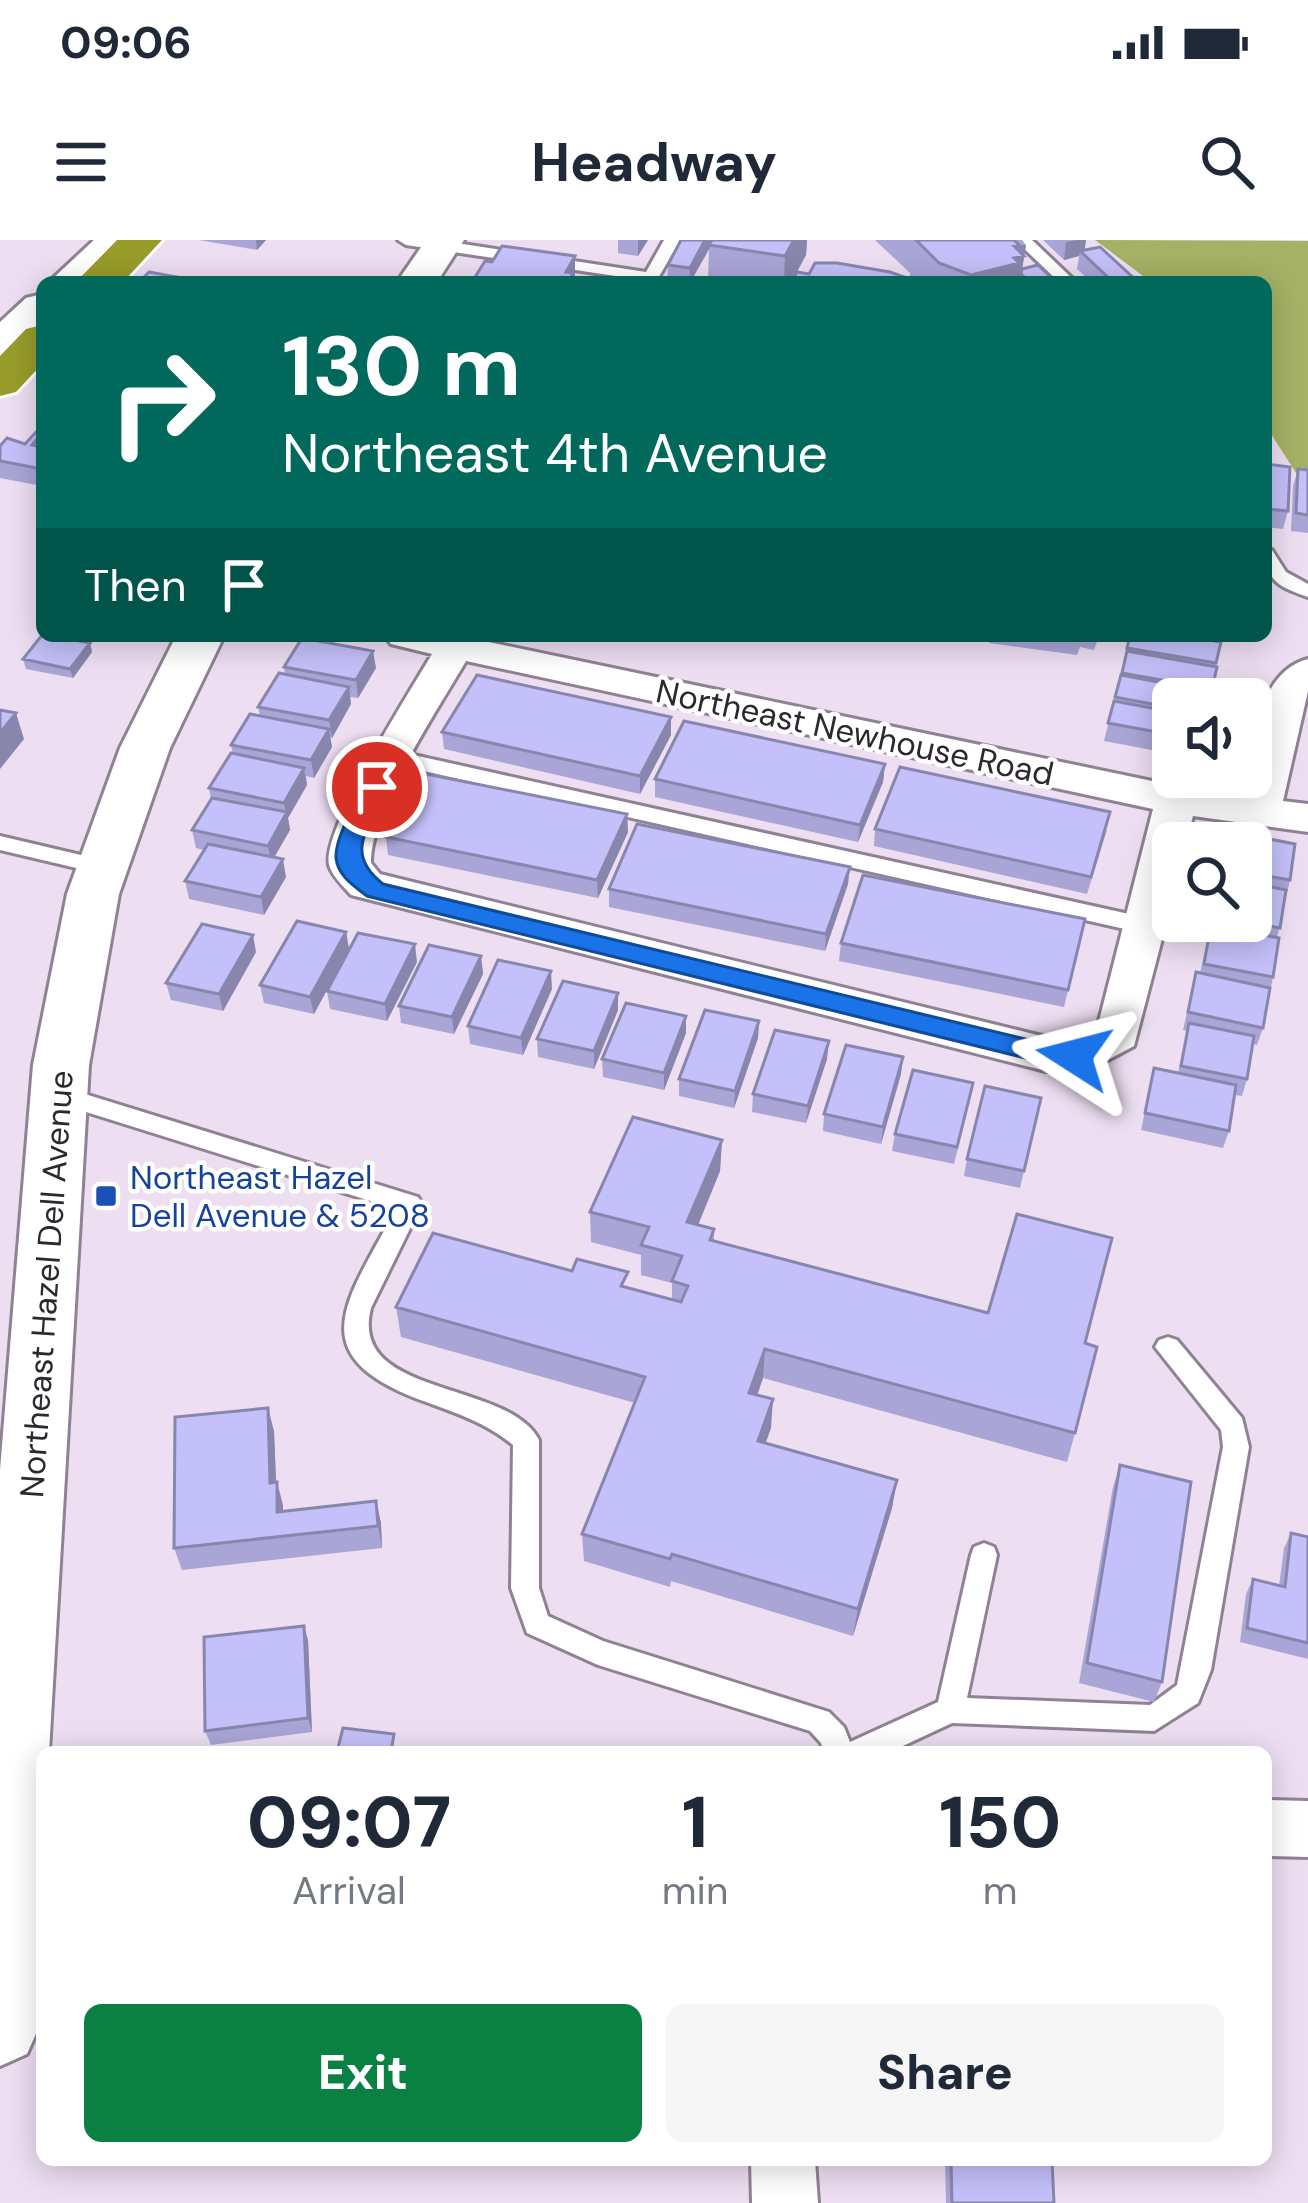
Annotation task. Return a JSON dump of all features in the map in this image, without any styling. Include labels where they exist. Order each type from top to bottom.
[{"type":"highway","points":[[104,276],[141,240]]},
{"type":"highway","points":[[0,382],[36,344]]},
{"type":"main road","points":[[77,276],[119,240]]},
{"type":"main road","points":[[0,346],[36,313]]},
{"type":"street","points":[[419,276],[430,242]]},
{"type":"street","name":"Northeast Hazel Dell Avenue","points":[[0,2027],[25,1824],[59,1095],[84,938],[103,867],[146,748],[197,642]]},
{"type":"street","name":"Northeast Newhouse Road","points":[[429,642],[1176,800],[1308,818]]},
{"type":"street","points":[[454,648],[391,758],[350,845],[353,873],[386,893],[1046,1054],[1074,1056],[1099,1049],[1121,1027],[1176,800]]},
{"type":"street","points":[[1261,808],[1286,689],[1308,671]]},
{"type":"street","points":[[1272,1828],[1308,1829]]},
{"type":"street","points":[[783,2166],[785,2203]]},
{"type":"lane","points":[[652,276],[672,240]]},
{"type":"lane","points":[[1022,240],[1062,276]]},
{"type":"lane","points":[[430,242],[632,276]]},
{"type":"lane","points":[[1272,564],[1279,576],[1308,591]]},
{"type":"lane","points":[[391,758],[1148,926]]},
{"type":"lane","points":[[0,843],[103,867]]},
{"type":"lane","points":[[59,1095],[410,1204],[362,1304],[355,1325],[356,1344],[364,1359],[385,1376],[493,1413],[512,1422],[526,1440],[525,1588],[537,1624],[598,1652],[819,1721],[836,1746]]},
{"type":"lane","points":[[873,1746],[950,1710],[1154,1718],[1188,1694],[1197,1670],[1236,1447],[1233,1426],[1168,1347]]},
{"type":"lane","points":[[950,1710],[984,1555]]},
{"type":"green space","points":[[1095,240],[1308,241],[1308,483],[1303,484],[1272,435],[1272,276],[1143,276]]},
{"type":"building","points":[[681,240],[705,240],[690,268],[668,265]]},
{"type":"building","points":[[712,240],[794,240],[785,256],[709,245]]},
{"type":"building","points":[[916,240],[1014,240],[1024,256],[1014,258],[1019,263],[971,275],[939,263]]},
{"type":"building","points":[[502,246],[575,256],[566,272],[571,276],[476,276],[485,261],[492,262]]},
{"type":"building","points":[[1100,247],[1131,276],[1107,276],[1080,251]]},
{"type":"building","points":[[815,263],[837,263],[901,276],[795,276],[797,272],[809,274]]},
{"type":"building","points":[[1038,265],[1050,276],[1023,276],[1022,269]]},
{"type":"building","points":[[36,432],[32,445],[36,446],[36,468],[0,461],[0,446],[7,438],[25,444]]},
{"type":"building","points":[[1272,465],[1290,467],[1288,511],[1272,510]]},
{"type":"building","points":[[1298,469],[1308,470],[1308,515],[1296,513]]},
{"type":"building","points":[[36,642],[90,643],[70,669],[23,659]]},
{"type":"building","points":[[300,642],[373,651],[356,680],[284,667]]},
{"type":"building","points":[[1128,642],[1221,642],[1216,663],[1127,648]]},
{"type":"building","points":[[1127,651],[1217,667],[1214,678],[1152,678],[1122,673]]},
{"type":"building","points":[[279,673],[349,687],[329,720],[258,707]]},
{"type":"building","points":[[477,675],[671,717],[640,776],[442,732]]},
{"type":"building","points":[[1121,675],[1152,681],[1152,704],[1115,697]]},
{"type":"building","points":[[1114,701],[1152,708],[1152,731],[1108,723]]},
{"type":"building","points":[[0,710],[16,713],[0,733]]},
{"type":"building","points":[[250,714],[329,729],[311,760],[231,745]]},
{"type":"building","points":[[684,721],[885,764],[860,825],[655,779]]},
{"type":"building","points":[[231,753],[304,768],[284,803],[209,788]]},
{"type":"building","points":[[900,767],[1110,812],[1091,877],[875,829]]},
{"type":"building","points":[[421,773],[627,814],[597,880],[386,837]]},
{"type":"building","points":[[212,798],[287,812],[268,846],[192,830]]},
{"type":"building","points":[[637,824],[850,867],[826,934],[609,889]]},
{"type":"building","points":[[1272,840],[1295,844],[1290,880],[1272,877]]},
{"type":"building","points":[[208,844],[283,859],[261,897],[185,881]]},
{"type":"building","points":[[863,875],[1085,919],[1068,990],[841,943]]},
{"type":"building","points":[[1272,887],[1286,890],[1280,928],[1272,926]]},
{"type":"building","points":[[297,921],[346,932],[310,997],[260,985]]},
{"type":"building","points":[[202,924],[253,935],[219,994],[166,983]]},
{"type":"building","points":[[358,933],[415,944],[385,1004],[327,991]]},
{"type":"building","points":[[1272,937],[1279,938],[1273,977],[1204,964],[1208,942],[1272,942]]},
{"type":"building","points":[[429,945],[481,956],[452,1017],[399,1006]]},
{"type":"building","points":[[498,960],[551,971],[521,1038],[468,1026]]},
{"type":"building","points":[[1196,972],[1270,988],[1263,1028],[1188,1012]]},
{"type":"building","points":[[563,981],[618,993],[594,1051],[537,1039]]},
{"type":"building","points":[[626,1003],[686,1016],[664,1073],[602,1059]]},
{"type":"building","points":[[705,1010],[759,1021],[735,1091],[679,1079]]},
{"type":"building","points":[[1189,1023],[1254,1036],[1247,1079],[1181,1066]]},
{"type":"building","points":[[775,1030],[829,1041],[808,1106],[753,1094]]},
{"type":"building","points":[[846,1045],[903,1057],[883,1127],[824,1114]]},
{"type":"building","points":[[1154,1068],[1236,1085],[1229,1131],[1145,1113]]},
{"type":"building","points":[[913,1070],[973,1083],[957,1147],[895,1134]]},
{"type":"building","points":[[985,1086],[1041,1098],[1024,1171],[967,1159]]},
{"type":"building","points":[[633,1117],[722,1140],[687,1222],[714,1229],[710,1240],[988,1313],[1017,1214],[1112,1238],[1085,1343],[1097,1347],[1075,1433],[765,1349],[749,1393],[773,1399],[758,1441],[897,1480],[858,1609],[672,1554],[670,1559],[582,1534],[645,1377],[396,1307],[433,1233],[572,1271],[577,1259],[628,1272],[621,1286],[681,1302],[688,1286],[672,1281],[682,1256],[641,1245],[649,1227],[590,1212]]},
{"type":"building","points":[[268,1408],[270,1483],[277,1482],[277,1512],[376,1501],[378,1526],[174,1548],[175,1417]]},
{"type":"building","points":[[1120,1465],[1191,1482],[1162,1682],[1087,1663]]},
{"type":"building","points":[[1291,1533],[1308,1537],[1308,1643],[1247,1628],[1253,1579],[1285,1587]]},
{"type":"building","points":[[304,1626],[308,1718],[205,1731],[204,1637]]},
{"type":"building","points":[[343,1728],[394,1734],[392,1746],[338,1746]]},
{"type":"building","points":[[951,2166],[1052,2166],[1054,2203],[952,2203]]},
{"type":"place","name":"Northeast Hazel Dell Avenue & 5208","points":[[106,1196]]},
{"type":"route","points":[[377,787],[348,859],[353,873],[376,890],[1046,1054],[1074,1056]]}]
